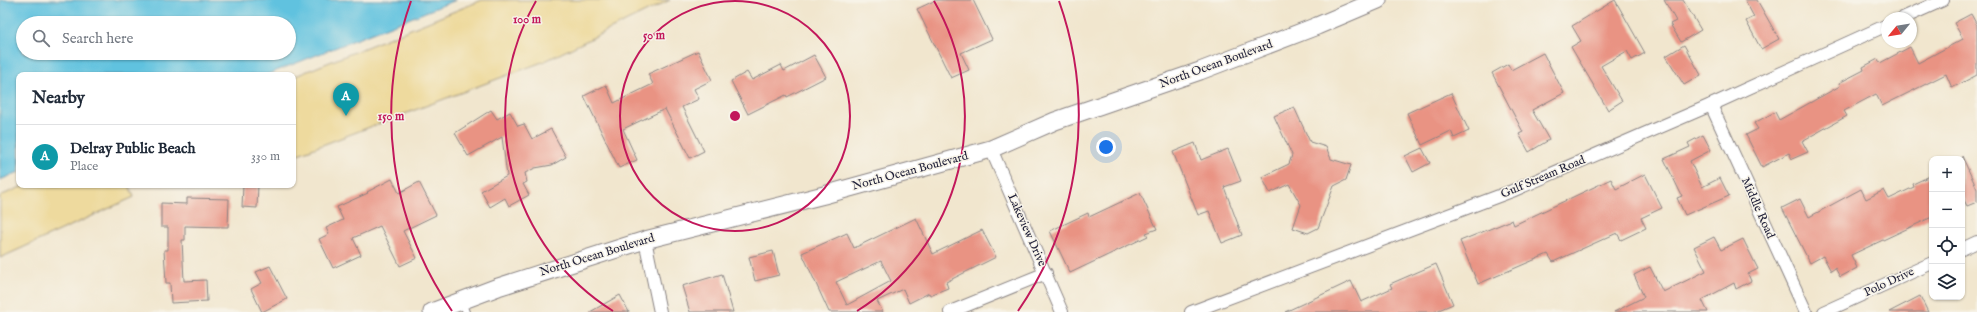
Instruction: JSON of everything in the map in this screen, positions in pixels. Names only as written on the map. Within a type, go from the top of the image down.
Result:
[{"type":"main road","name":"North Ocean Boulevard","points":[[432,312],[464,306],[498,287],[645,240],[824,195],[992,149],[1055,121],[1200,71],[1317,26],[1378,0]]},
{"type":"street","points":[[1916,12],[1943,0]]},
{"type":"street","name":"Gulf Stream Road","points":[[1191,312],[1512,191],[1711,105],[1881,28]]},
{"type":"street","name":"Middle Road","points":[[1711,105],[1806,312]]},
{"type":"street","name":"Lakeview Drive","points":[[992,149],[1062,312]]},
{"type":"street","points":[[645,240],[660,312]]},
{"type":"street","points":[[1965,248],[1977,242]]},
{"type":"street","name":"Polo Drive","points":[[1824,312],[1837,310],[1930,264]]},
{"type":"street","points":[[950,312],[1046,273]]},
{"type":"sand","points":[[482,0],[670,0],[545,61],[296,155],[296,76]]},
{"type":"sand","points":[[19,188],[130,188],[134,197],[0,258],[0,196]]},
{"type":"water","points":[[0,0],[456,0],[274,72],[16,72],[16,173],[0,180]]},
{"type":"building","points":[[936,0],[973,0],[992,39],[961,53],[969,70],[951,78],[917,9]]},
{"type":"building","points":[[1615,0],[1645,53],[1632,60],[1627,51],[1601,66],[1622,101],[1608,110],[1571,47],[1581,41],[1572,26]]},
{"type":"building","points":[[1664,0],[1683,0],[1701,30],[1681,42],[1670,24],[1676,21]]},
{"type":"building","points":[[1745,0],[1757,0],[1779,39],[1761,49],[1746,21],[1754,17]]},
{"type":"building","points":[[1971,14],[1977,25],[1977,75],[1952,88],[1946,74],[1882,106],[1876,94],[1844,111],[1847,116],[1802,141],[1808,152],[1792,159],[1789,153],[1762,167],[1746,135],[1758,129],[1754,123],[1775,112],[1779,120],[1840,86],[1839,83],[1864,70],[1863,67],[1878,59],[1880,63],[1910,48],[1918,63],[1963,39],[1954,23]]},
{"type":"building","points":[[1684,45],[1701,75],[1684,85],[1666,56]]},
{"type":"building","points":[[698,51],[712,80],[694,89],[699,99],[682,107],[704,151],[690,158],[665,109],[623,129],[637,160],[619,168],[584,96],[606,85],[614,103],[653,84],[648,74]]},
{"type":"building","points":[[1543,53],[1564,93],[1532,110],[1549,140],[1529,152],[1519,134],[1523,132],[1492,73],[1508,64],[1511,70]]},
{"type":"building","points":[[814,55],[826,77],[787,97],[786,95],[748,114],[731,81],[747,72],[752,80],[781,65],[784,71]]},
{"type":"building","points":[[1451,93],[1469,131],[1454,138],[1451,131],[1422,145],[1407,113]]},
{"type":"building","points":[[1294,107],[1310,142],[1326,147],[1331,159],[1351,165],[1346,180],[1334,186],[1318,228],[1308,233],[1293,228],[1301,205],[1289,184],[1270,193],[1262,177],[1289,164],[1292,155],[1274,116]]},
{"type":"building","points":[[491,110],[497,119],[510,112],[518,126],[524,124],[532,139],[551,129],[566,157],[552,165],[535,168],[525,173],[527,182],[523,184],[529,195],[509,206],[505,198],[490,207],[481,191],[507,176],[502,137],[468,156],[455,133]]},
{"type":"building","points":[[1703,135],[1711,150],[1690,161],[1702,187],[1720,178],[1729,196],[1685,215],[1677,198],[1682,196],[1664,159],[1690,147],[1688,143]]},
{"type":"building","points":[[1195,143],[1201,160],[1228,149],[1241,181],[1224,187],[1242,235],[1222,243],[1209,211],[1198,215],[1173,152]]},
{"type":"building","points":[[1422,148],[1430,163],[1413,172],[1405,156]]},
{"type":"building","points":[[1965,163],[1977,189],[1977,202],[1967,206],[1965,202]]},
{"type":"building","points":[[1645,174],[1662,208],[1641,218],[1646,228],[1621,240],[1617,233],[1553,262],[1548,254],[1478,284],[1460,241],[1512,220],[1514,225],[1611,179],[1616,189]]},
{"type":"building","points":[[1929,176],[1929,218],[1851,255],[1857,268],[1840,277],[1835,268],[1831,271],[1823,256],[1810,263],[1782,208],[1800,199],[1809,217],[1861,189],[1866,199],[1884,190],[1889,199],[1914,187],[1913,184]]},
{"type":"building","points":[[392,179],[399,193],[419,182],[436,215],[403,231],[417,258],[400,266],[380,226],[353,238],[361,255],[333,268],[319,239],[329,234],[326,228],[343,220],[337,207],[368,193],[367,192]]},
{"type":"building","points":[[243,188],[258,188],[257,208],[242,207]]},
{"type":"building","points":[[1140,193],[1157,229],[1146,233],[1148,236],[1070,273],[1050,231],[1088,213],[1089,217]]},
{"type":"building","points":[[187,198],[229,199],[228,227],[185,226],[185,240],[182,240],[184,281],[206,280],[207,301],[171,303],[170,283],[166,283],[164,250],[168,250],[168,227],[161,227],[161,203],[187,204]]},
{"type":"building","points":[[916,218],[933,254],[982,230],[996,257],[946,282],[948,288],[930,295],[929,293],[909,303],[903,289],[877,301],[883,312],[829,312],[802,253],[847,233],[854,248]],"holes":[[[881,261],[891,281],[847,305],[836,282]]]},
{"type":"building","points":[[1714,237],[1721,250],[1743,239],[1758,269],[1748,274],[1751,281],[1736,289],[1734,283],[1702,300],[1708,312],[1614,312],[1644,297],[1634,275],[1650,267],[1663,292],[1706,271],[1694,247]]},
{"type":"building","points":[[773,251],[779,275],[755,281],[749,257]]},
{"type":"building","points":[[1436,264],[1453,304],[1434,312],[1285,312],[1351,281],[1361,302],[1392,288],[1390,284]]},
{"type":"building","points":[[270,266],[287,299],[262,312],[251,289],[262,283],[256,272]]},
{"type":"building","points":[[722,274],[733,312],[690,312],[682,286]]},
{"type":"building","points":[[620,295],[629,312],[590,312]]},
{"type":"building","points":[[1920,296],[1928,312],[1889,312]]},
{"type":"place","name":"Delray Public Beach","points":[[346,116]]}]
